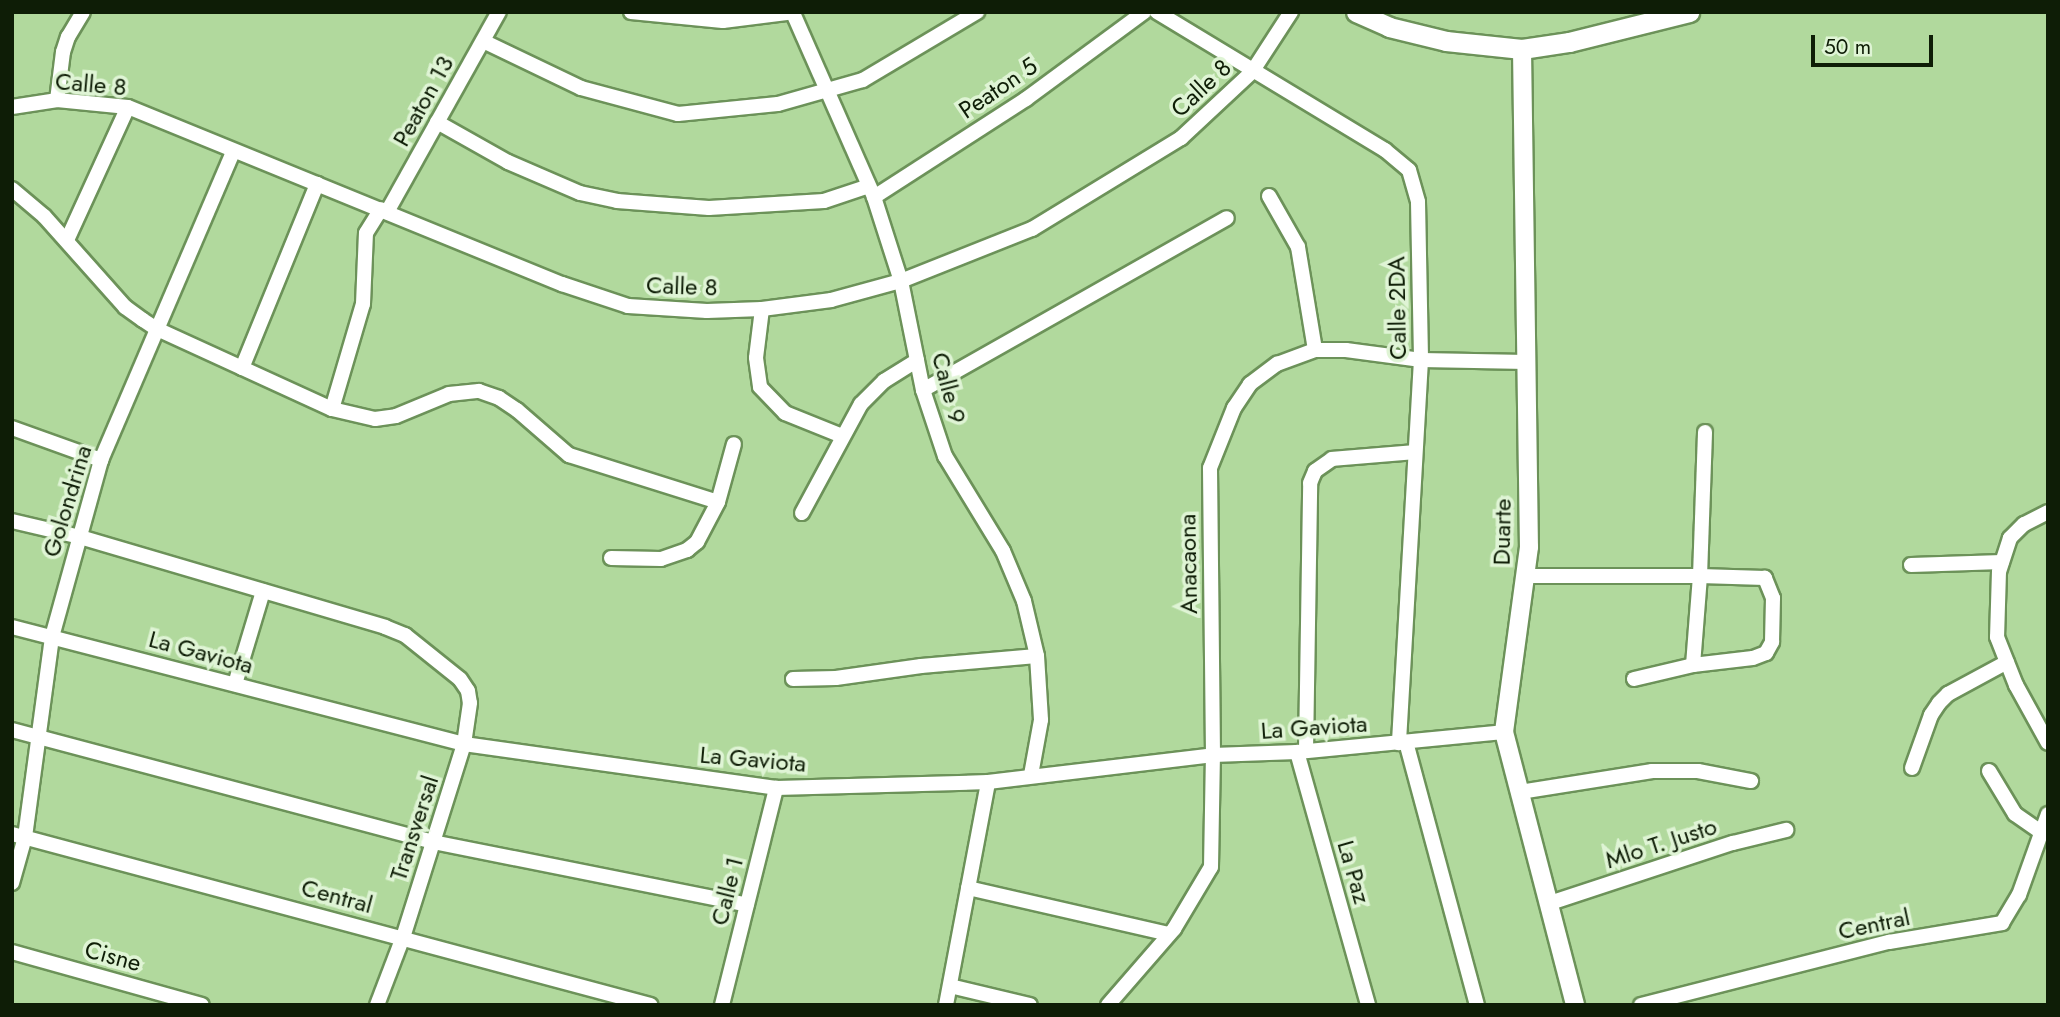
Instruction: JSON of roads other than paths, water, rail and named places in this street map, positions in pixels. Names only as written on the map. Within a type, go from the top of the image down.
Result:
[{"type":"main road","points":[[1356,12],[1389,27],[1446,41],[1522,49],[1595,37],[1689,12]]},
{"type":"street","points":[[57,100],[63,52],[68,37],[83,12]]},
{"type":"street","name":"Peaton 13","points":[[331,409],[363,304],[366,233],[384,210],[437,122],[499,12]]},
{"type":"street","points":[[631,12],[723,21],[793,12]]},
{"type":"street","name":"Calle 9","points":[[793,12],[872,191],[901,281],[923,390],[945,456],[1003,551],[1015,579],[1037,656],[1041,720],[1031,775]]},
{"type":"street","points":[[483,41],[582,88],[678,114],[778,104],[863,80],[977,12]]},
{"type":"street","name":"Peaton 5","points":[[437,122],[520,167],[580,193],[617,201],[722,207],[824,201],[872,191],[1026,99],[1144,12]]},
{"type":"street","name":"Calle 2DA","points":[[1157,12],[1252,72],[1385,150],[1409,170],[1418,202],[1421,360],[1403,743],[1477,1005]]},
{"type":"street","name":"Calle 8","points":[[12,107],[57,100],[128,107],[562,284],[628,306],[708,312],[762,309],[831,300],[901,281],[1032,229],[1181,138],[1252,72],[1292,12]]},
{"type":"street","name":"Duarte","points":[[1522,49],[1527,362],[1526,576],[1504,732],[1575,1005]]},
{"type":"street","points":[[66,240],[128,107]]},
{"type":"street","name":"Golondrina","points":[[12,883],[38,737],[52,637],[101,460],[233,152]]},
{"type":"street","points":[[242,368],[317,184]]},
{"type":"street","points":[[12,189],[66,240],[125,307],[157,329],[331,409],[375,419],[396,416],[449,394],[480,391],[499,398],[517,410],[569,455],[718,502]]},
{"type":"street","points":[[1269,196],[1298,247],[1315,350]]},
{"type":"street","points":[[923,390],[1227,218]]},
{"type":"street","points":[[762,309],[757,358],[760,387],[785,413],[842,436]]},
{"type":"street","name":"Anacaona","points":[[1108,1005],[1169,934],[1200,890],[1211,867],[1213,755],[1210,468],[1220,438],[1250,384],[1277,364],[1315,350],[1346,350],[1421,360],[1527,362]]},
{"type":"street","points":[[802,513],[842,436],[866,397],[917,360]]},
{"type":"street","points":[[12,428],[101,460]]},
{"type":"street","points":[[1693,664],[1700,576],[1705,432]]},
{"type":"street","points":[[611,558],[661,559],[687,550],[705,531],[718,502],[734,444]]},
{"type":"street","name":"La Paz","points":[[1368,1005],[1301,752],[1310,483],[1315,471],[1332,458],[1415,452]]},
{"type":"street","points":[[2048,512],[2016,529],[2002,562],[1997,637],[2048,743]]},
{"type":"street","points":[[12,521],[79,537],[263,591],[234,684]]},
{"type":"street","points":[[1911,565],[2002,562]]},
{"type":"street","points":[[1526,576],[1765,578],[1772,590],[1772,642],[1761,657],[1693,664],[1634,679]]},
{"type":"street","name":"Transversal","points":[[263,591],[385,627],[418,644],[453,673],[468,691],[470,703],[464,744],[403,937],[377,1005]]},
{"type":"street","name":"La Gaviota","points":[[12,626],[464,744],[776,788],[988,782],[1213,755],[1301,752],[1504,732]]},
{"type":"street","points":[[793,679],[835,678],[922,666],[1037,656]]},
{"type":"street","points":[[1912,768],[1938,703],[1948,694],[2007,662]]},
{"type":"street","points":[[12,730],[433,842],[747,905]]},
{"type":"street","points":[[1520,792],[1653,771],[1698,771],[1751,781]]},
{"type":"street","points":[[1989,771],[2015,814],[2041,832]]},
{"type":"street","points":[[946,1005],[988,782]]},
{"type":"street","name":"Calle 1","points":[[722,1005],[776,788]]},
{"type":"street","name":"Central","points":[[1641,1005],[1889,942],[2002,923],[2018,895],[2048,814]]},
{"type":"street","name":"Mlo T. Justo","points":[[1550,903],[1734,843],[1786,830]]},
{"type":"street","name":"Central","points":[[19,836],[650,1005]]},
{"type":"street","points":[[968,888],[1169,934]]},
{"type":"street","name":"Cisne","points":[[12,952],[202,1005]]},
{"type":"street","points":[[950,986],[1030,1005]]}]
